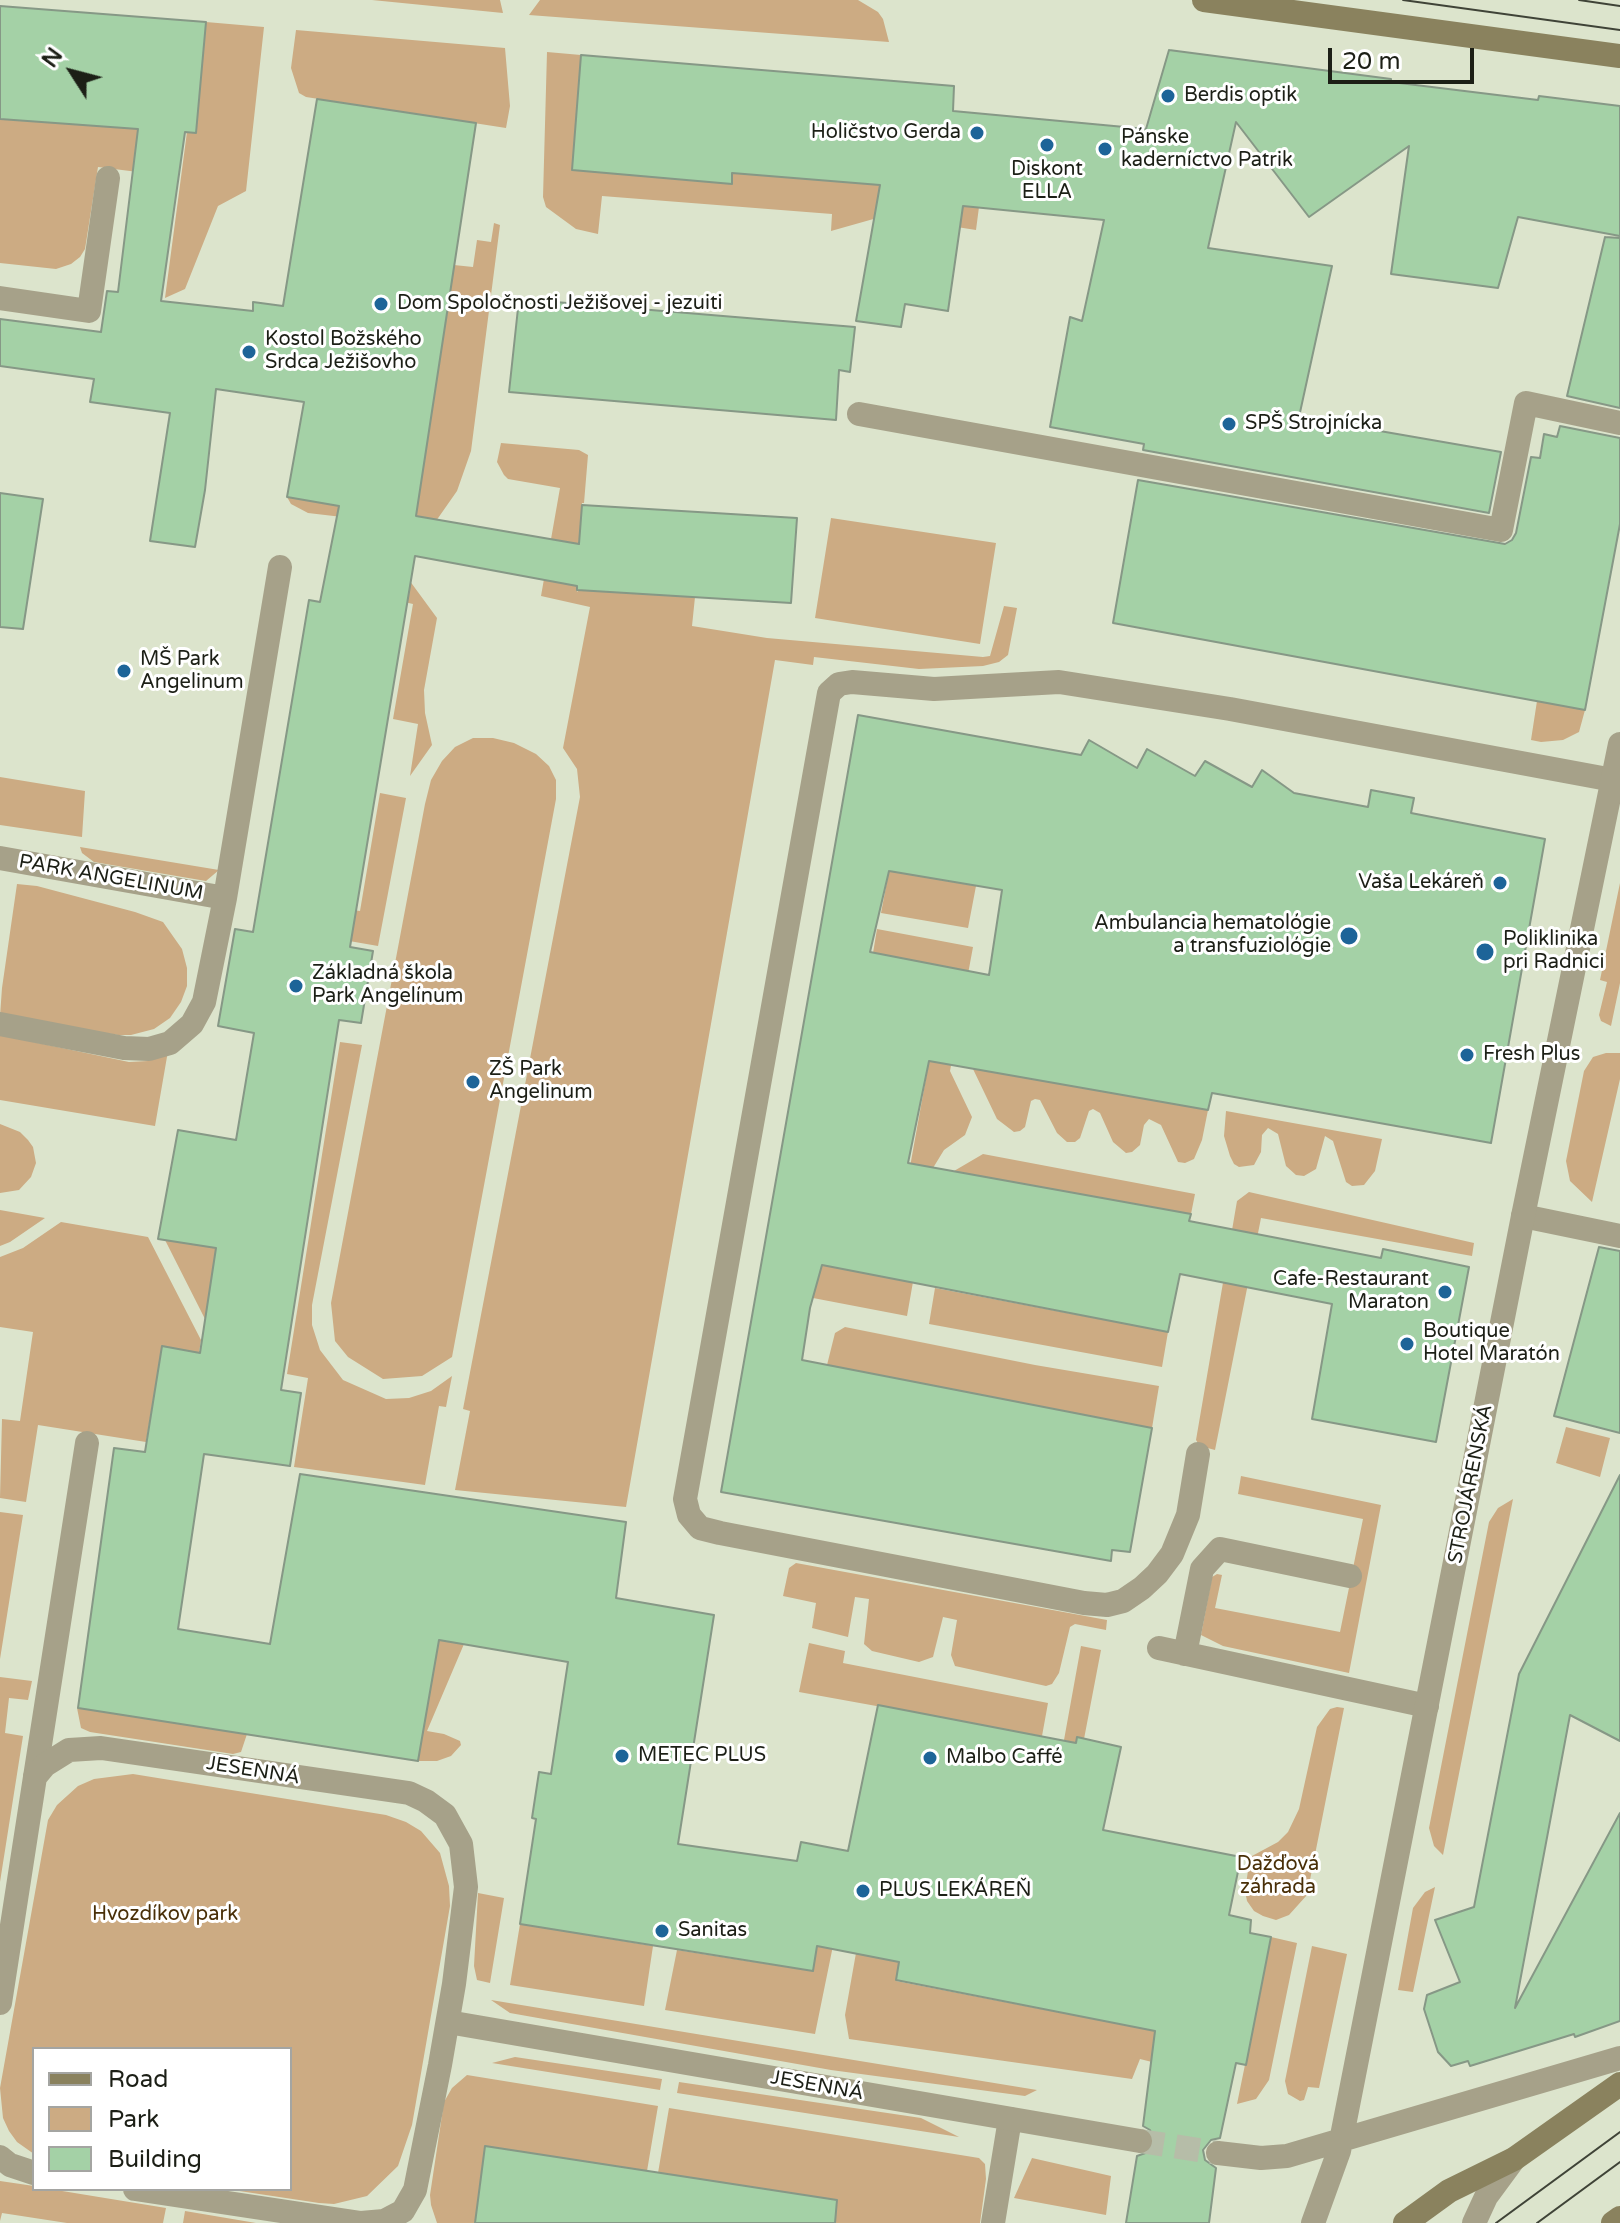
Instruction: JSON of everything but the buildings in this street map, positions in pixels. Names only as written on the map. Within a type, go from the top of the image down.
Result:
[{"type":"street","points":[[1204,0],[1620,56]]},
{"type":"street","points":[[0,298],[89,311],[108,178]]},
{"type":"street","points":[[859,414],[1501,530],[1526,403],[1620,423]]},
{"type":"street","points":[[225,898],[280,567]]},
{"type":"street","points":[[1198,1454],[1188,1515],[1172,1554],[1142,1588],[1123,1601],[1107,1605],[720,1533],[700,1528],[689,1515],[685,1499],[829,693],[839,684],[852,682],[934,689],[1059,682],[1230,709],[1613,780]]},
{"type":"street","name":"STROJÁRENSKÁ","points":[[1313,2223],[1341,2141],[1523,1216],[1620,744]]},
{"type":"street","name":"PARK ANGELINUM","points":[[0,858],[225,898],[204,1002],[192,1024],[170,1043],[149,1049],[124,1048],[0,1024]]},
{"type":"street","points":[[1523,1216],[1620,1236]]},
{"type":"street","points":[[0,2003],[3,1956],[35,1777],[87,1443]]},
{"type":"street","points":[[1185,1654],[1202,1569],[1220,1549],[1350,1576]]},
{"type":"street","points":[[1159,1648],[1427,1706]]},
{"type":"street","name":"JESENNÁ","points":[[35,1777],[58,1755],[90,1747],[409,1793],[445,1815],[455,1830],[465,1863],[466,1887],[448,2022],[415,2190],[403,2211],[384,2222],[345,2221],[148,2191]]},
{"type":"street","name":"JESENNÁ","points":[[448,2022],[1140,2141]]},
{"type":"street","points":[[1218,2153],[1261,2158],[1287,2156],[1620,2058]]},
{"type":"street","points":[[1405,2223],[1449,2191],[1514,2159],[1620,2084]]},
{"type":"street","points":[[993,2223],[1010,2119]]},
{"type":"street","points":[[0,2157],[10,2165],[32,2172]]},
{"type":"street","points":[[1474,2223],[1486,2197],[1514,2159]]},
{"type":"street","points":[[1613,2223],[1620,2218]]},
{"type":"green space","points":[[372,0],[500,0],[503,13]]},
{"type":"green space","points":[[540,0],[858,0],[878,12],[889,42],[529,15]]},
{"type":"green space","points":[[206,22],[264,27],[246,191],[218,206],[185,289],[165,298],[187,132],[196,132]]},
{"type":"green space","points":[[296,30],[505,48],[510,106],[506,128],[306,97],[299,93],[291,68]]},
{"type":"green space","points":[[547,52],[581,55],[572,170],[732,183],[732,173],[947,190],[979,207],[976,230],[899,218],[877,218],[831,231],[832,214],[602,196],[598,234],[576,229],[546,207],[543,197]]},
{"type":"green space","points":[[0,119],[185,132],[178,177],[98,167],[85,249],[80,257],[56,269],[0,263]]},
{"type":"green space","points":[[494,223],[500,225],[471,451],[457,491],[436,521],[428,527],[308,513],[291,504],[287,497],[412,517],[454,265],[473,267],[477,240],[491,242]]},
{"type":"green space","points":[[501,443],[579,450],[588,455],[577,592],[695,597],[692,626],[767,638],[983,657],[990,656],[1004,606],[1017,608],[1008,655],[999,662],[983,666],[919,669],[814,657],[813,665],[775,660],[626,1507],[455,1490],[470,1411],[463,1409],[580,797],[577,769],[563,748],[590,607],[541,596],[560,488],[508,479],[497,462]]},
{"type":"green space","points":[[831,518],[996,543],[980,644],[815,618]]},
{"type":"green space","points":[[404,573],[437,618],[424,690],[432,745],[410,776],[418,724],[393,719],[413,604],[400,601]]},
{"type":"green space","points":[[1537,701],[1585,710],[1579,732],[1563,740],[1531,740]]},
{"type":"green space","points":[[473,738],[493,738],[514,743],[536,754],[549,766],[556,780],[556,799],[452,1357],[422,1376],[383,1379],[348,1357],[335,1341],[331,1303],[431,780],[455,747]]},
{"type":"green space","points":[[0,777],[85,791],[82,837],[0,825]]},
{"type":"green space","points":[[380,793],[406,798],[378,946],[332,938],[337,908],[360,911]]},
{"type":"green space","points":[[80,847],[219,870],[206,881],[94,862],[82,853]]},
{"type":"green space","points":[[889,871],[976,886],[968,928],[881,913]]},
{"type":"green space","points":[[1620,883],[1620,983],[1611,1026],[1601,1021],[1599,1015],[1607,982],[1600,980]]},
{"type":"green space","points":[[17,884],[37,886],[163,922],[182,949],[187,968],[187,986],[170,1018],[154,1029],[118,1035],[0,1016]]},
{"type":"green space","points":[[877,929],[973,947],[950,1071],[972,1117],[965,1135],[944,1150],[933,1168],[907,1316],[813,1298],[818,1264],[897,1239],[946,967],[873,953]]},
{"type":"green space","points":[[0,1035],[129,1062],[148,1061],[168,1051],[155,1126],[0,1100]]},
{"type":"green space","points":[[340,1042],[362,1045],[312,1305],[312,1325],[320,1350],[343,1380],[386,1399],[409,1398],[431,1391],[452,1376],[446,1407],[439,1406],[425,1485],[294,1467],[308,1378],[287,1374]]},
{"type":"green space","points":[[1620,1053],[1620,1079],[1592,1202],[1570,1181],[1566,1161],[1584,1071],[1593,1057]]},
{"type":"green space","points":[[973,1069],[1208,1110],[1202,1140],[1194,1159],[1178,1162],[1161,1125],[1149,1119],[1144,1125],[1140,1145],[1126,1153],[1113,1142],[1100,1113],[1093,1109],[1089,1111],[1080,1138],[1067,1142],[1057,1133],[1040,1100],[1035,1099],[1031,1101],[1025,1127],[1014,1132],[997,1119]]},
{"type":"green space","points":[[1226,1111],[1382,1139],[1375,1171],[1364,1185],[1352,1186],[1346,1182],[1333,1141],[1325,1136],[1316,1169],[1304,1176],[1296,1175],[1286,1166],[1278,1134],[1268,1128],[1262,1135],[1261,1152],[1254,1165],[1239,1167],[1230,1156],[1224,1136]]},
{"type":"green space","points":[[0,1124],[20,1132],[28,1140],[33,1147],[36,1163],[31,1177],[19,1190],[0,1193]]},
{"type":"green space","points":[[983,1154],[1195,1194],[1191,1214],[954,1171]]},
{"type":"green space","points":[[1249,1192],[1474,1243],[1472,1256],[1261,1218],[1215,1450],[1200,1446],[1196,1440],[1237,1201]]},
{"type":"green space","points":[[0,1210],[45,1218],[0,1246]]},
{"type":"green space","points":[[61,1222],[148,1237],[201,1340],[199,1353],[162,1346],[146,1442],[38,1425],[26,1502],[0,1498],[2,1419],[20,1421],[33,1332],[0,1327],[0,1257],[23,1248]]},
{"type":"green space","points":[[165,1240],[216,1248],[205,1319]]},
{"type":"green space","points":[[935,1288],[1168,1332],[1162,1367],[929,1324]]},
{"type":"green space","points":[[845,1327],[1159,1386],[1152,1428],[827,1365],[835,1333]]},
{"type":"green space","points":[[1566,1427],[1610,1438],[1600,1477],[1556,1463]]},
{"type":"green space","points":[[1241,1476],[1381,1505],[1349,1673],[1223,1646],[1201,1635],[1212,1577],[1217,1574],[1222,1575],[1215,1608],[1340,1632],[1363,1519],[1238,1494]]},
{"type":"green space","points":[[1513,1499],[1443,1855],[1434,1846],[1429,1828],[1489,1522],[1498,1508]]},
{"type":"green space","points":[[0,1512],[23,1515],[0,1659]]},
{"type":"green space","points":[[796,1563],[1107,1620],[1106,1630],[1075,1624],[1070,1627],[1059,1673],[1052,1684],[1046,1686],[955,1666],[951,1655],[957,1620],[943,1617],[933,1657],[919,1662],[872,1651],[864,1644],[869,1599],[855,1597],[848,1637],[812,1628],[816,1603],[783,1596],[789,1568]]},
{"type":"green space","points":[[417,1637],[464,1644],[427,1731],[444,1734],[460,1741],[461,1745],[451,1756],[437,1761],[418,1761],[434,1670],[413,1667]]},
{"type":"green space","points":[[809,1643],[845,1651],[843,1663],[1048,1703],[1042,1736],[799,1692]]},
{"type":"green space","points":[[1081,1646],[1101,1650],[1084,1739],[1077,1737],[1076,1743],[1064,1740]]},
{"type":"green space","points":[[0,1677],[32,1681],[28,1700],[9,1698],[5,1733],[23,1736],[0,1882]]},
{"type":"green space","points":[[77,1708],[247,1734],[241,1752],[233,1754],[90,1732],[81,1728]]},
{"type":"green space","name":"Dažďová záhrada","points":[[1344,1708],[1307,1895],[1289,1915],[1276,1920],[1263,1916],[1254,1911],[1247,1901],[1245,1891],[1249,1864],[1252,1856],[1278,1842],[1288,1832],[1299,1809],[1317,1727],[1330,1709]]},
{"type":"green space","name":"Hvozdíkov park","points":[[133,1774],[386,1815],[421,1831],[440,1853],[449,1886],[450,1906],[412,2125],[398,2166],[367,2196],[334,2204],[239,2191],[292,2191],[292,2047],[32,2047],[32,2153],[17,2142],[9,2131],[3,2118],[0,2088],[48,1820],[57,1805],[78,1786],[94,1779]]},
{"type":"green space","points":[[1435,1887],[1413,1992],[1398,1990],[1413,1908],[1425,1892]]},
{"type":"green space","points":[[478,1893],[504,1898],[490,1983],[477,1980],[474,1966]]},
{"type":"green space","points":[[520,1924],[653,1946],[644,2006],[510,1985]]},
{"type":"green space","points":[[820,1927],[836,1931],[815,2034],[665,2010],[677,1950],[812,1971]]},
{"type":"green space","points":[[1271,1937],[1297,1943],[1269,2080],[1256,2099],[1237,2104]]},
{"type":"green space","points":[[1312,1946],[1347,1954],[1319,2088],[1308,2087],[1304,2100],[1300,2101],[1288,2094],[1285,2081]]},
{"type":"green space","points":[[856,1953],[899,1962],[896,1981],[1119,2024],[1160,2000],[1155,2031],[1180,2037],[1152,2062],[1140,2059],[1132,2079],[849,2039],[845,2015]]},
{"type":"green space","points":[[491,2000],[1037,2090],[1025,2096],[831,2070],[510,2013]]},
{"type":"green space","points":[[515,2057],[662,2079],[660,2090],[492,2063]]},
{"type":"green space","points":[[467,2075],[658,2106],[647,2171],[486,2146],[475,2223],[437,2223],[430,2195],[444,2102],[452,2088]]},
{"type":"green space","points":[[679,2082],[921,2118],[959,2137],[677,2093]]},
{"type":"green space","points":[[669,2108],[979,2158],[985,2164],[986,2179],[980,2223],[822,2223],[658,2173]]},
{"type":"green space","points":[[1032,2158],[1111,2176],[1106,2215],[1014,2198]]},
{"type":"green space","points":[[0,2181],[32,2186],[32,2191],[62,2191],[166,2208],[163,2223],[67,2223],[2,2213],[0,2221]]},
{"type":"green space","points":[[185,2211],[256,2223],[183,2223]]},
{"type":"tunnel","points":[[1140,2141],[1218,2153]]},
{"type":"tram line","points":[[1403,0],[1620,30]]},
{"type":"tram line","points":[[1579,0],[1620,6]]},
{"type":"tram line","points":[[1496,2223],[1620,2132]]},
{"type":"tram line","points":[[1537,2223],[1620,2162]]},
{"type":"place","name":"Berdis optik","points":[[1168,96]]},
{"type":"place","name":"Holičstvo Gerda","points":[[977,133]]},
{"type":"place","name":"Diskont ELLA","points":[[1047,145]]},
{"type":"place","name":"Pánske kaderníctvo Patrik","points":[[1105,149]]},
{"type":"place","name":"Dom Spoločnosti Ježišovej - jezuiti","points":[[381,304]]},
{"type":"place","name":"Kostol Božského Srdca Ježišovho","points":[[249,352]]},
{"type":"place","name":"SPŠ Strojnícka","points":[[1229,424]]},
{"type":"place","name":"MŠ Park Angelinum","points":[[124,671]]},
{"type":"place","name":"Vaša Lekáreň","points":[[1500,883]]},
{"type":"place","name":"Ambulancia hematológie a transfuziológie","points":[[1349,936]]},
{"type":"place","name":"Poliklinika pri Radnici","points":[[1485,952]]},
{"type":"place","name":"Základná škola Park Angelínum","points":[[296,986]]},
{"type":"place","name":"Fresh Plus","points":[[1467,1055]]},
{"type":"place","name":"ZŠ Park Angelinum","points":[[473,1082]]},
{"type":"place","name":"Cafe-Restaurant Maraton","points":[[1445,1292]]},
{"type":"place","name":"Boutique Hotel Maratón","points":[[1407,1344]]},
{"type":"place","name":"METEC PLUS","points":[[622,1756]]},
{"type":"place","name":"Malbo Caffé","points":[[930,1758]]},
{"type":"place","name":"PLUS LEKÁREŇ","points":[[863,1891]]},
{"type":"place","name":"Sanitas","points":[[662,1931]]}]
